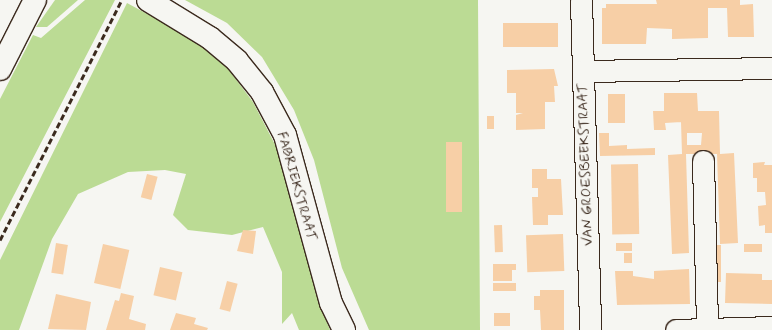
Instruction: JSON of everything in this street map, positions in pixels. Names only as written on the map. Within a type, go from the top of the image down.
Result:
[{"type":"main road","points":[[0,69],[35,0]]},
{"type":"main road","name":"FABRIEKSTRAAT","points":[[148,0],[210,38],[236,61],[262,92],[285,135],[331,303],[344,330]]},
{"type":"street","name":"VAN GROESBEEKSTRAAT","points":[[581,0],[590,330]]},
{"type":"street","points":[[583,71],[772,68]]},
{"type":"street","points":[[703,161],[707,329]]},
{"type":"street","points":[[676,330],[772,327]]},
{"type":"green space","points":[[55,0],[78,0],[47,27],[36,27]]},
{"type":"green space","points":[[85,0],[115,0],[0,222],[0,99],[33,35],[41,38]]},
{"type":"green space","points":[[185,0],[478,0],[480,330],[369,330],[342,268],[314,160],[294,110],[262,57],[227,23]]},
{"type":"green space","points":[[127,3],[199,42],[229,70],[253,102],[282,158],[316,294],[330,330],[299,330],[292,313],[282,324],[282,272],[263,227],[232,235],[188,230],[173,215],[186,174],[165,170],[128,172],[78,194],[52,239],[19,330],[0,330],[0,260]]},
{"type":"building","points":[[656,0],[740,0],[740,5],[753,4],[754,37],[728,37],[727,8],[708,8],[708,38],[672,39],[672,29],[647,28],[646,44],[602,44],[602,8],[606,8],[606,4],[657,4]]},
{"type":"building","points":[[503,23],[558,23],[558,47],[503,47]]},
{"type":"building","points":[[554,69],[558,86],[554,86],[555,102],[545,102],[545,129],[516,130],[516,115],[523,113],[516,113],[516,93],[507,93],[507,70]]},
{"type":"building","points":[[664,93],[697,93],[698,111],[719,111],[720,154],[734,153],[738,243],[720,244],[717,154],[686,154],[689,253],[672,254],[668,155],[682,154],[681,122],[665,123],[666,130],[654,130],[653,111],[664,111]],"holes":[[[687,133],[702,133],[701,145],[687,145]]]},
{"type":"building","points":[[608,94],[625,94],[625,123],[608,123]]},
{"type":"building","points":[[487,116],[494,116],[494,129],[487,129]]},
{"type":"building","points":[[599,133],[609,133],[609,146],[627,145],[627,149],[655,148],[655,155],[600,156]]},
{"type":"building","points":[[446,142],[462,142],[462,212],[446,212]]},
{"type":"building","points":[[765,162],[764,165],[772,165],[772,233],[765,233],[765,225],[759,226],[758,206],[766,205],[765,192],[757,192],[757,178],[753,178],[753,163]]},
{"type":"building","points":[[611,164],[638,164],[639,234],[612,234]]},
{"type":"building","points":[[532,169],[547,169],[547,179],[561,179],[563,215],[548,215],[548,225],[533,225],[532,197],[538,197],[538,188],[532,188]]},
{"type":"building","points":[[147,174],[158,177],[151,200],[141,197]]},
{"type":"building","points":[[494,225],[502,225],[503,252],[495,252]]},
{"type":"building","points":[[243,230],[256,231],[253,254],[237,251]]},
{"type":"building","points":[[563,234],[564,271],[527,272],[526,235]]},
{"type":"building","points":[[56,243],[68,245],[63,275],[51,273]]},
{"type":"building","points":[[616,243],[632,243],[632,251],[616,251]]},
{"type":"building","points":[[103,244],[129,250],[120,289],[94,283]]},
{"type":"building","points":[[744,244],[762,244],[762,252],[744,252]]},
{"type":"building","points":[[713,245],[721,245],[721,282],[713,282]]},
{"type":"building","points":[[624,253],[632,253],[632,263],[624,263]]},
{"type":"building","points":[[493,264],[516,264],[516,270],[512,270],[512,281],[493,281]]},
{"type":"building","points":[[160,267],[182,272],[176,300],[153,295]]},
{"type":"building","points":[[689,269],[690,304],[617,305],[615,271],[633,271],[633,276],[654,279],[654,271]]},
{"type":"building","points":[[726,273],[762,274],[762,280],[772,280],[772,304],[725,303]]},
{"type":"building","points":[[227,281],[238,284],[230,312],[219,309]]},
{"type":"building","points":[[493,283],[516,283],[516,291],[493,291]]},
{"type":"building","points":[[540,290],[564,290],[564,330],[541,330],[540,310],[534,310],[534,296],[540,296]]},
{"type":"building","points":[[121,293],[134,296],[129,319],[146,324],[145,330],[106,330],[115,300],[119,301]]},
{"type":"building","points":[[56,294],[91,302],[86,330],[48,329]]},
{"type":"building","points":[[176,313],[196,318],[194,324],[208,328],[207,330],[170,330]]},
{"type":"building","points":[[494,313],[510,313],[510,326],[494,326]]},
{"type":"railway","points":[[0,240],[122,0]]}]
